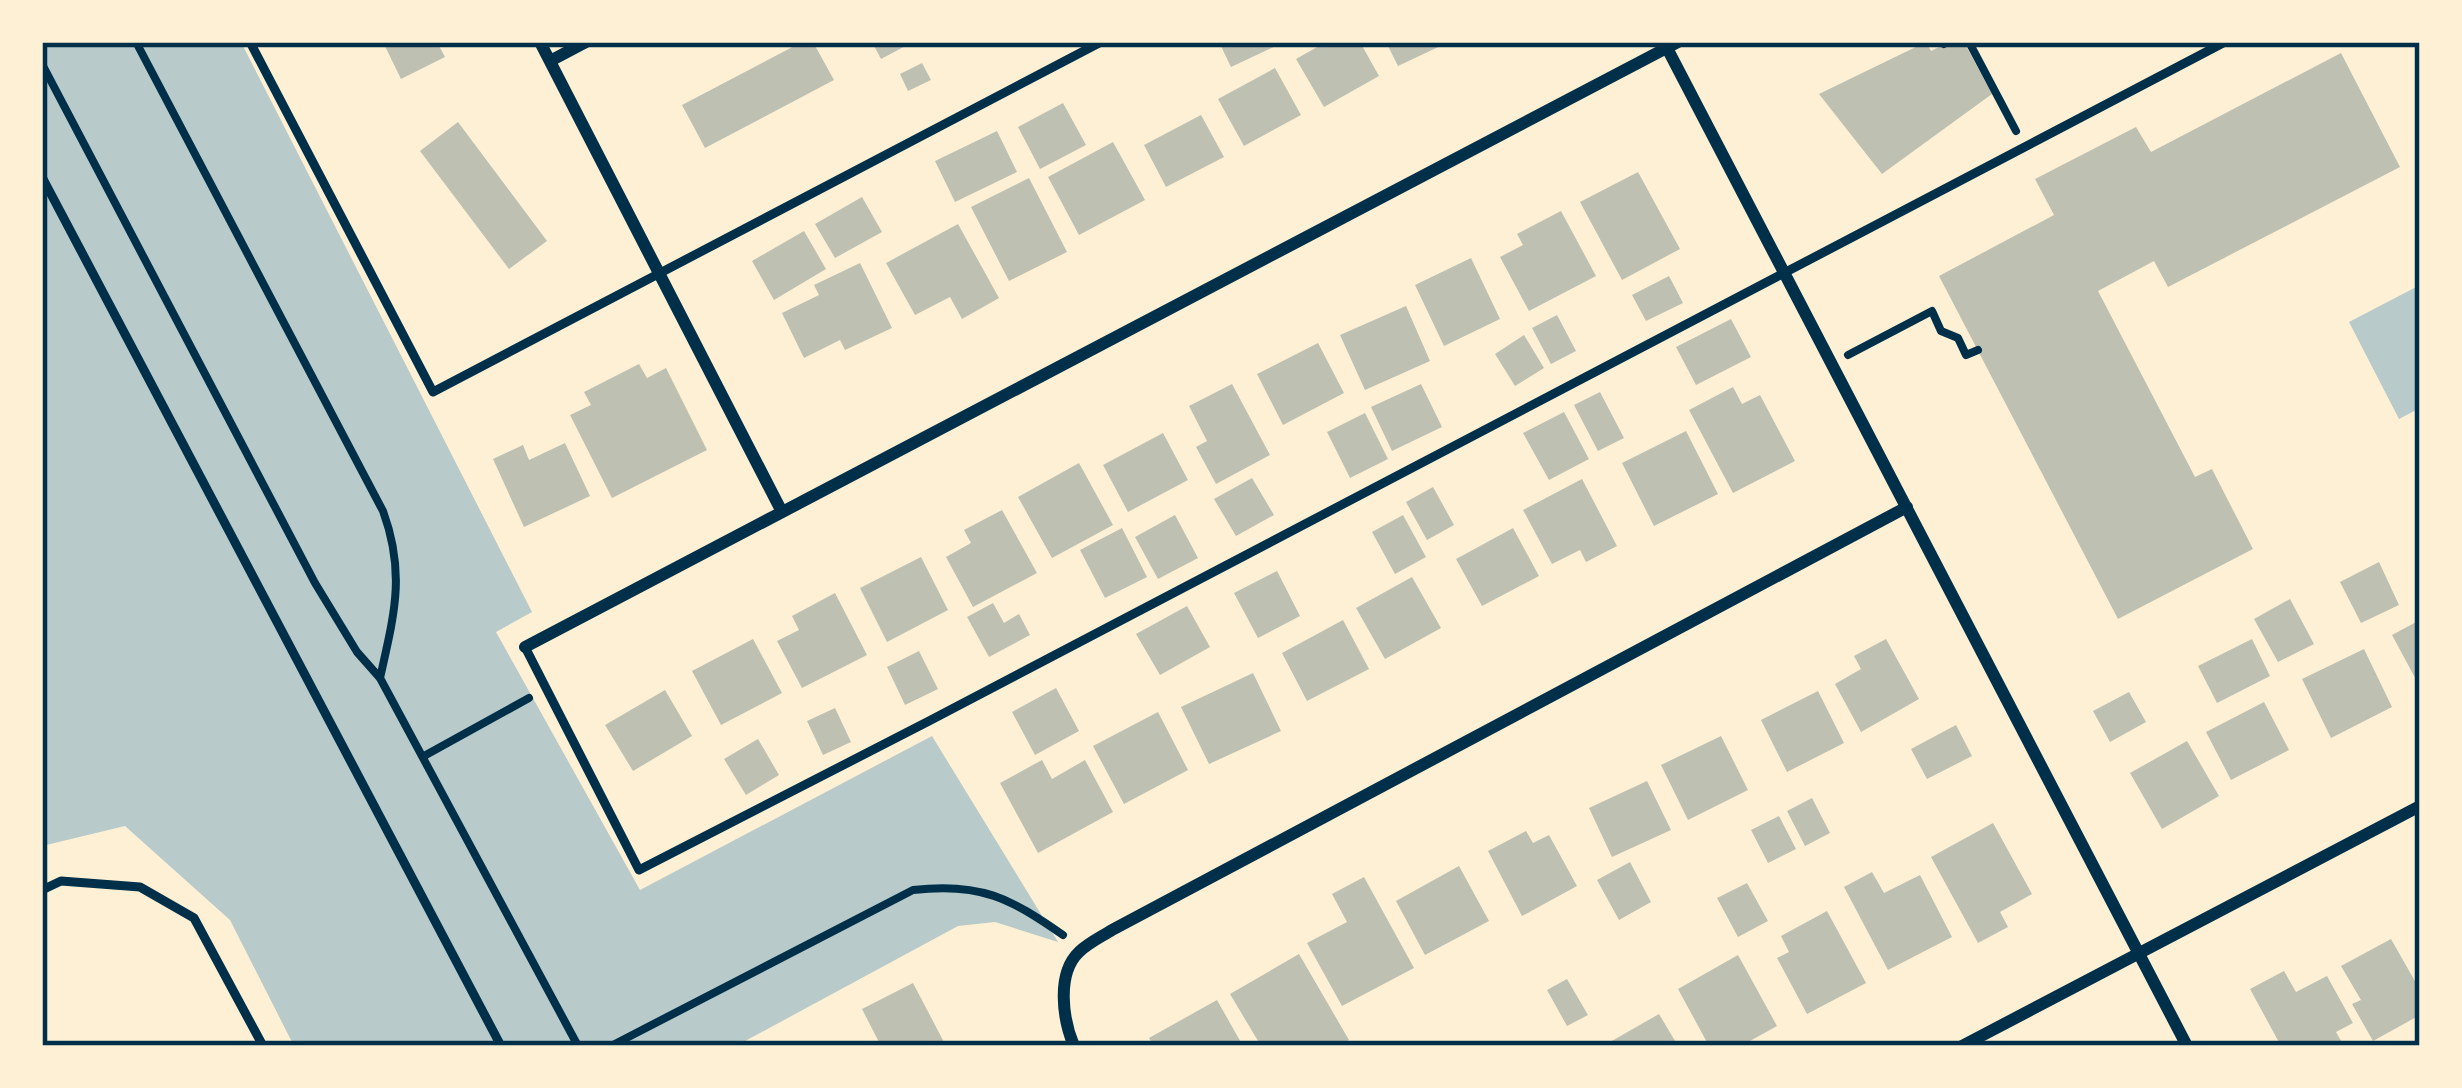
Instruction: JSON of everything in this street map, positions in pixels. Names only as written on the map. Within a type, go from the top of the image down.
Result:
[{"type":"street","points":[[540,42],[782,512]]},
{"type":"street","points":[[550,61],[586,42]]},
{"type":"street","points":[[525,647],[1672,45],[1783,273],[2187,1046]]},
{"type":"street","points":[[1074,1046],[1064,998],[1071,961],[1081,950],[1906,507]]},
{"type":"street","points":[[1962,1046],[2420,806]]},
{"type":"lane","points":[[250,42],[433,392],[1101,42]]},
{"type":"lane","points":[[525,647],[639,870],[2225,42]]},
{"type":"lane","points":[[42,177],[501,1046]]},
{"type":"lane","points":[[42,890],[61,881],[140,886],[194,918],[263,1046]]},
{"type":"path","points":[[136,42],[394,542],[397,593],[380,678]]},
{"type":"path","points":[[1970,42],[2024,147]]},
{"type":"path","points":[[42,64],[315,583],[357,652],[380,678],[578,1046]]},
{"type":"path","points":[[1831,364],[1932,311],[1941,331],[1958,338],[1966,355],[1978,350]]},
{"type":"path","points":[[424,756],[546,688]]},
{"type":"path","points":[[611,1046],[914,890],[957,886],[984,891],[1029,912],[1081,950]]},
{"type":"shaded area","points":[[42,42],[241,42],[532,612],[496,632],[640,890],[932,736],[1058,942],[995,922],[958,926],[736,1046],[294,1046],[230,920],[125,826],[42,846]]},
{"type":"shaded area","points":[[2420,285],[2420,408],[2399,419],[2349,322]]},
{"type":"building","points":[[383,42],[437,42],[445,57],[401,79]]},
{"type":"building","points":[[802,42],[813,42],[834,80],[705,148],[682,105]]},
{"type":"building","points":[[872,42],[913,42],[881,59]]},
{"type":"building","points":[[1219,42],[1274,42],[1276,46],[1231,67]]},
{"type":"building","points":[[1326,42],[1360,42],[1379,76],[1324,107],[1296,59]]},
{"type":"building","points":[[1386,42],[1449,42],[1398,66]]},
{"type":"building","points":[[1926,42],[1931,51],[1949,42],[1964,42],[1992,94],[1882,174],[1819,94]]},
{"type":"building","points":[[2341,53],[2400,167],[2168,287],[2154,261],[2098,291],[2195,477],[2212,469],[2253,549],[2118,619],[1939,276],[2054,215],[2035,179],[2136,127],[2151,152]]},
{"type":"building","points":[[922,63],[931,80],[908,91],[900,74]]},
{"type":"building","points":[[1275,68],[1301,115],[1244,146],[1218,99]]},
{"type":"building","points":[[1063,103],[1086,145],[1040,169],[1018,127]]},
{"type":"building","points":[[1201,115],[1224,157],[1166,187],[1144,145]]},
{"type":"building","points":[[458,122],[547,241],[509,269],[420,151]]},
{"type":"building","points":[[997,131],[1017,172],[955,202],[935,161]]},
{"type":"building","points":[[1113,142],[1145,200],[1079,235],[1048,177]]},
{"type":"building","points":[[1638,172],[1680,249],[1622,280],[1580,202]]},
{"type":"building","points":[[1029,178],[1067,252],[1009,281],[971,207]]},
{"type":"building","points":[[862,197],[882,232],[835,258],[815,224]]},
{"type":"building","points":[[1561,211],[1596,276],[1529,311],[1500,257],[1523,245],[1517,234]]},
{"type":"building","points":[[958,224],[999,298],[962,319],[950,297],[915,315],[886,263]]},
{"type":"building","points":[[804,231],[826,269],[774,300],[752,261]]},
{"type":"building","points":[[1471,258],[1500,319],[1444,346],[1415,285]]},
{"type":"building","points":[[860,263],[892,328],[845,350],[840,340],[804,358],[782,313],[819,295],[814,285]]},
{"type":"building","points":[[1669,276],[1683,303],[1646,321],[1632,295]]},
{"type":"building","points":[[1406,306],[1430,361],[1365,390],[1340,335]]},
{"type":"building","points":[[1557,315],[1576,351],[1551,364],[1532,328]]},
{"type":"building","points":[[1731,319],[1751,357],[1696,385],[1676,347]]},
{"type":"building","points":[[1524,335],[1544,368],[1515,386],[1495,354]]},
{"type":"building","points":[[1318,343],[1344,393],[1283,425],[1257,374]]},
{"type":"building","points":[[639,364],[647,378],[666,368],[707,450],[612,498],[570,415],[591,405],[584,392]]},
{"type":"building","points":[[1232,384],[1270,455],[1216,484],[1196,447],[1207,441],[1189,406]]},
{"type":"building","points":[[1421,384],[1442,427],[1392,451],[1371,407]]},
{"type":"building","points":[[1733,387],[1742,404],[1760,395],[1795,461],[1733,493],[1689,410]]},
{"type":"building","points":[[1600,392],[1624,438],[1598,451],[1574,405]]},
{"type":"building","points":[[1564,412],[1589,459],[1549,480],[1523,433]]},
{"type":"building","points":[[1365,413],[1388,459],[1350,478],[1327,432]]},
{"type":"building","points":[[1686,431],[1718,494],[1654,526],[1622,463]]},
{"type":"building","points":[[1163,433],[1188,480],[1128,512],[1103,465]]},
{"type":"building","points":[[565,443],[590,496],[524,527],[493,459],[523,445],[529,460]]},
{"type":"building","points":[[1079,463],[1113,525],[1052,558],[1018,497]]},
{"type":"building","points":[[1252,478],[1274,515],[1236,536],[1214,499]]},
{"type":"building","points":[[1582,479],[1617,546],[1586,562],[1580,550],[1552,564],[1523,510]]},
{"type":"building","points":[[1433,487],[1454,525],[1427,540],[1406,502]]},
{"type":"building","points":[[1002,510],[1037,573],[973,607],[946,557],[971,543],[964,530]]},
{"type":"building","points":[[1175,515],[1198,558],[1158,579],[1135,537]]},
{"type":"building","points":[[1403,515],[1426,557],[1395,574],[1372,532]]},
{"type":"building","points":[[1122,528],[1147,577],[1105,598],[1080,550]]},
{"type":"building","points":[[1513,528],[1539,576],[1482,606],[1456,559]]},
{"type":"building","points":[[921,557],[948,610],[887,642],[860,588]]},
{"type":"building","points":[[2379,562],[2399,605],[2361,623],[2340,582]]},
{"type":"building","points":[[1277,571],[1300,616],[1258,638],[1234,593]]},
{"type":"building","points":[[1412,577],[1441,628],[1385,659],[1356,608]]},
{"type":"building","points":[[835,593],[867,655],[802,688],[777,641],[799,630],[792,616]]},
{"type":"building","points":[[2290,599],[2314,644],[2278,662],[2254,619]]},
{"type":"building","points":[[993,603],[1004,623],[1019,614],[1030,635],[989,657],[967,617]]},
{"type":"building","points":[[1187,606],[1210,647],[1160,675],[1136,634]]},
{"type":"building","points":[[1343,620],[1369,669],[1307,701],[1282,653]]},
{"type":"building","points":[[2420,620],[2420,687],[2392,635]]},
{"type":"building","points":[[753,639],[782,693],[721,725],[692,671]]},
{"type":"building","points":[[1886,639],[1919,699],[1861,732],[1835,684],[1861,669],[1854,656]]},
{"type":"building","points":[[2252,639],[2270,676],[2217,703],[2198,666]]},
{"type":"building","points":[[2364,649],[2392,707],[2331,738],[2302,679]]},
{"type":"building","points":[[919,651],[938,689],[905,705],[887,667]]},
{"type":"building","points":[[1253,673],[1281,731],[1209,764],[1181,707]]},
{"type":"building","points":[[1056,688],[1079,731],[1035,755],[1012,712]]},
{"type":"building","points":[[665,690],[692,736],[633,771],[605,725]]},
{"type":"building","points":[[1818,691],[1844,743],[1787,772],[1761,720]]},
{"type":"building","points":[[2129,692],[2146,722],[2110,742],[2093,711]]},
{"type":"building","points":[[2264,702],[2289,750],[2231,780],[2206,732]]},
{"type":"building","points":[[835,708],[851,742],[823,755],[807,721]]},
{"type":"building","points":[[1158,712],[1188,770],[1124,804],[1093,746]]},
{"type":"building","points":[[1956,725],[1972,756],[1927,779],[1911,749]]},
{"type":"building","points":[[1721,736],[1748,790],[1688,820],[1661,765]]},
{"type":"building","points":[[758,739],[779,775],[746,795],[724,759]]},
{"type":"building","points":[[2187,741],[2219,796],[2162,829],[2130,773]]},
{"type":"building","points":[[1042,760],[1052,779],[1085,760],[1113,812],[1038,853],[1000,783]]},
{"type":"building","points":[[1647,781],[1671,830],[1612,857],[1589,808]]},
{"type":"building","points":[[1812,798],[1830,833],[1805,846],[1787,811]]},
{"type":"building","points":[[1779,816],[1796,849],[1768,863],[1751,830]]},
{"type":"building","points":[[1993,823],[2032,894],[2000,912],[2008,927],[1978,943],[1931,857]]},
{"type":"building","points":[[1526,831],[1533,843],[1549,835],[1577,886],[1522,916],[1488,851]]},
{"type":"building","points":[[1630,862],[1651,902],[1619,920],[1597,880]]},
{"type":"building","points":[[1459,866],[1489,921],[1425,955],[1396,901]]},
{"type":"building","points":[[1872,872],[1884,893],[1920,875],[1952,937],[1888,970],[1844,887]]},
{"type":"building","points":[[1364,877],[1414,968],[1342,1006],[1307,943],[1347,922],[1332,894]]},
{"type":"building","points":[[1747,883],[1768,921],[1738,937],[1717,898]]},
{"type":"building","points":[[1827,911],[1866,983],[1807,1014],[1777,958],[1789,952],[1781,936]]},
{"type":"building","points":[[2391,939],[2420,990],[2420,1015],[2373,1041],[2352,1004],[2361,1000],[2341,966]]},
{"type":"building","points":[[1299,954],[1349,1040],[1339,1046],[1261,1046],[1230,994]]},
{"type":"building","points":[[1738,955],[1777,1026],[1741,1046],[1709,1046],[1678,989]]},
{"type":"building","points":[[2284,971],[2296,992],[2327,976],[2353,1023],[2336,1032],[2344,1046],[2281,1046],[2250,989]]},
{"type":"building","points":[[1567,979],[1588,1015],[1567,1026],[1547,990]]},
{"type":"building","points":[[913,983],[946,1046],[881,1046],[862,1009]]},
{"type":"building","points":[[1217,1000],[1243,1046],[1154,1046],[1149,1038]]},
{"type":"building","points":[[1659,1014],[1678,1046],[1603,1046]]}]
